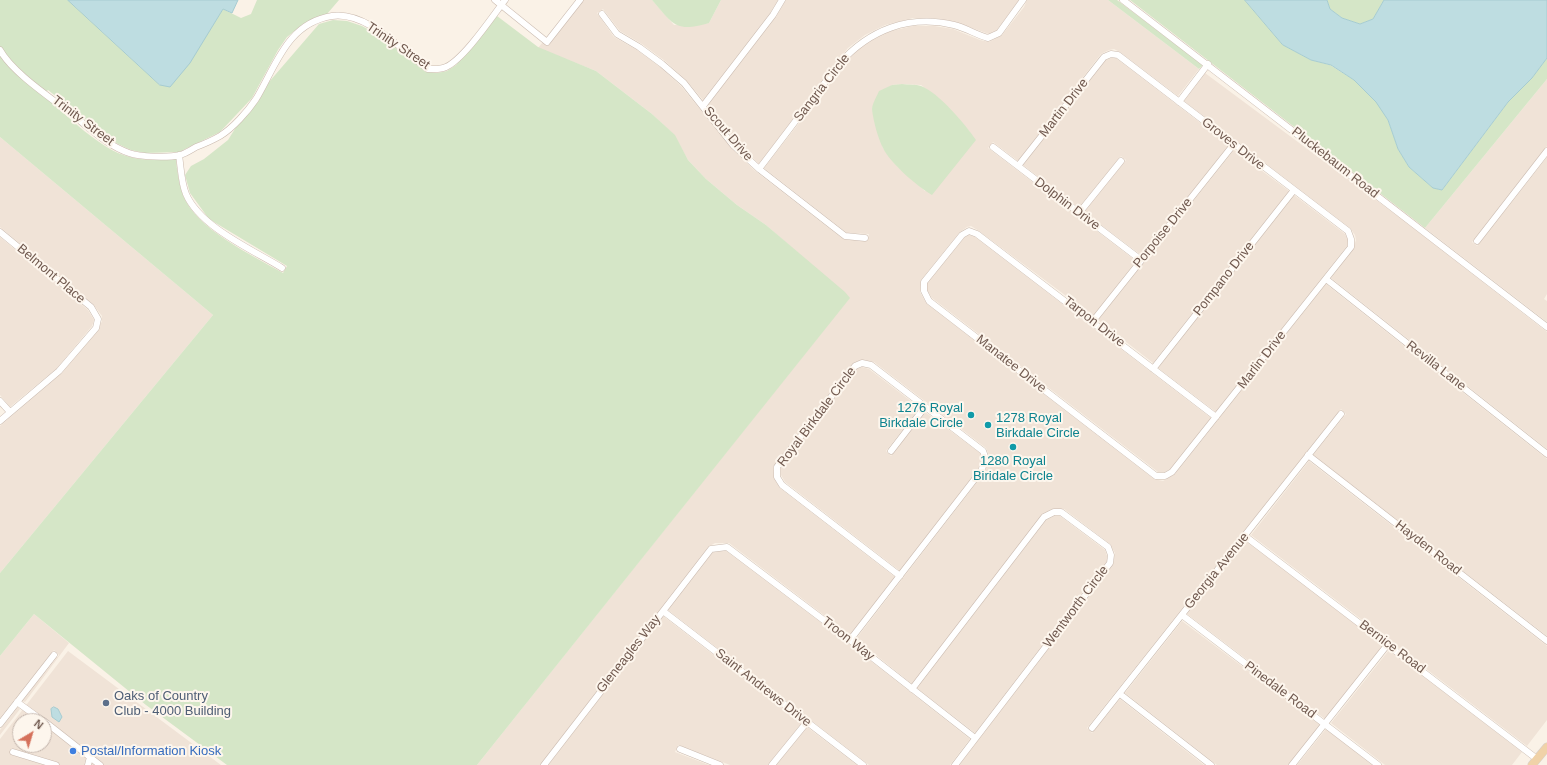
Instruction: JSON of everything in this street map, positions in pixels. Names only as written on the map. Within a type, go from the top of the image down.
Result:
[{"type":"main road","points":[[1535,762],[1546,750]]},
{"type":"street","points":[[495,0],[503,2],[547,42],[580,0]]},
{"type":"street","points":[[703,106],[773,15],[782,0]]},
{"type":"street","name":"Sangria Circle","points":[[759,169],[839,64],[850,51],[866,38],[886,29],[912,22],[935,22],[954,25],[988,38],[999,33],[1023,0]]},
{"type":"street","name":"Pluckebaum Road","points":[[1123,0],[1208,64],[1547,327]]},
{"type":"street","name":"Trinity Street","points":[[0,50],[6,60],[26,77],[101,138],[116,147],[130,154],[144,156],[179,155],[222,135],[255,100],[281,52],[290,39],[303,28],[318,20],[333,16],[348,18],[364,23],[382,32],[428,69],[438,70],[446,67],[460,56],[503,2]]},
{"type":"street","name":"Scout Drive","points":[[602,14],[617,34],[640,47],[684,83],[733,145],[759,169],[845,236],[864,238]]},
{"type":"street","name":"Groves Drive","points":[[1112,54],[1118,55],[1348,231],[1351,239]]},
{"type":"street","name":"Martin Drive","points":[[1018,166],[1104,56],[1112,54]]},
{"type":"street","points":[[1179,102],[1208,64]]},
{"type":"street","name":"Porpoise Drive","points":[[1093,321],[1234,144]]},
{"type":"street","name":"Dolphin Drive","points":[[993,147],[1141,260]]},
{"type":"street","points":[[1477,241],[1547,151]]},
{"type":"street","points":[[179,155],[182,177],[187,195],[207,222],[282,268]]},
{"type":"street","points":[[1079,213],[1121,161]]},
{"type":"street","name":"Pompano Drive","points":[[1153,369],[1294,190]]},
{"type":"street","name":"Tarpon Drive","points":[[969,231],[977,234],[1093,321],[1216,417]]},
{"type":"street","name":"Manatee Drive","points":[[969,231],[962,235],[924,282],[924,291],[929,301],[1156,476],[1165,476]]},
{"type":"street","name":"Belmont Place","points":[[0,232],[91,307],[98,319],[96,328],[59,371],[10,412]]},
{"type":"street","name":"Marlin Drive","points":[[1165,476],[1172,472],[1326,279],[1350,247],[1351,239]]},
{"type":"street","name":"Revilla Lane","points":[[1326,279],[1547,454]]},
{"type":"street","name":"Royal Birkdale Circle","points":[[850,640],[900,576],[981,470],[986,459],[983,451],[871,365],[862,363],[855,366],[777,467],[777,477],[782,485],[900,576]]},
{"type":"street","points":[[0,401],[10,412],[0,421]]},
{"type":"street","points":[[891,451],[925,407]]},
{"type":"street","name":"Georgia Avenue","points":[[1092,728],[1246,536],[1341,414]]},
{"type":"street","name":"Hayden Road","points":[[1308,456],[1547,641]]},
{"type":"street","name":"Wentworth Circle","points":[[912,690],[1044,517],[1054,512],[1061,512],[1108,547],[1111,555],[1110,562],[955,765]]},
{"type":"street","name":"Bernice Road","points":[[1246,536],[1388,644],[1535,762]]},
{"type":"street","name":"Gleneagles Way","points":[[544,765],[711,549],[718,547]]},
{"type":"street","name":"Troon Way","points":[[718,547],[727,547],[976,738]]},
{"type":"street","name":"Saint Andrews Drive","points":[[663,611],[863,765]]},
{"type":"street","name":"Pinedale Road","points":[[1182,615],[1378,765]]},
{"type":"street","points":[[1292,765],[1388,644]]},
{"type":"street","points":[[0,724],[54,655]]},
{"type":"street","points":[[1120,694],[1211,765]]},
{"type":"street","points":[[17,702],[33,713]]},
{"type":"street","points":[[772,765],[807,722]]},
{"type":"street","points":[[52,727],[100,765]]},
{"type":"street","points":[[680,749],[720,765]]},
{"type":"street","points":[[16,753],[56,765]]},
{"type":"street","points":[[88,765],[90,757]]},
{"type":"shaded area","points":[[578,0],[652,0],[674,25],[709,23],[721,0],[778,0],[770,13],[703,100],[686,80],[665,61],[642,44],[620,31],[603,9],[597,13],[614,37],[637,50],[660,67],[681,86],[731,147],[754,170],[843,239],[867,241],[869,234],[847,233],[764,168],[853,54],[868,41],[887,32],[913,26],[934,26],[953,29],[989,42],[1002,35],[1024,7],[1027,0],[1108,0],[1199,69],[1178,96],[1120,52],[1114,49],[1109,50],[1101,54],[1018,161],[993,142],[988,148],[1136,261],[1093,316],[971,226],[959,233],[921,280],[920,292],[926,303],[1154,479],[1163,481],[1175,474],[1326,284],[1547,459],[1547,636],[1313,455],[1346,414],[1341,409],[1087,728],[1092,733],[1120,699],[1204,765],[959,765],[1113,565],[1115,553],[1110,544],[1064,509],[1052,509],[1043,514],[912,684],[856,639],[984,473],[990,458],[986,448],[874,362],[861,360],[852,364],[773,467],[774,477],[780,488],[895,577],[850,635],[729,543],[715,543],[708,547],[540,765],[477,765],[849,298],[766,225],[737,205],[706,179],[688,160],[674,135],[652,114],[596,71],[538,48]],"holes":[[[892,85],[921,85],[939,99],[970,132],[925,191],[895,164],[883,148],[872,108]]]},
{"type":"shaded area","points":[[786,0],[1019,0],[997,30],[989,34],[955,22],[935,18],[913,18],[885,25],[865,35],[848,48],[759,164],[736,142],[708,105],[776,17]]},
{"type":"shaded area","points":[[1116,58],[1229,145],[1141,255],[1084,212],[1126,160],[1121,156],[1079,208],[1023,165],[1106,60]]},
{"type":"shaded area","points":[[1205,73],[1407,223],[1547,332],[1547,449],[1331,278],[1353,249],[1356,240],[1355,235],[1350,228],[1184,101]]},
{"type":"shaded area","points":[[1547,79],[1547,146],[1472,242],[1477,246],[1547,157],[1547,294],[1544,299],[1547,301],[1547,322],[1425,228]]},
{"type":"shaded area","points":[[0,137],[213,315],[0,573],[0,426],[62,373],[98,330],[102,321],[102,316],[93,304],[0,227]]},
{"type":"shaded area","points":[[1234,150],[1289,191],[1153,363],[1098,320]]},
{"type":"shaded area","points":[[1294,195],[1345,234],[1348,240],[1347,246],[1216,412],[1158,368]]},
{"type":"shaded area","points":[[969,235],[975,237],[1211,418],[1170,469],[1165,472],[1158,472],[932,298],[927,290],[927,283],[964,238]]},
{"type":"shaded area","points":[[0,237],[88,310],[94,320],[92,326],[57,368],[10,407],[0,395]]},
{"type":"shaded area","points":[[862,367],[869,369],[920,408],[886,451],[891,456],[925,412],[980,453],[982,460],[978,469],[900,571],[785,482],[781,475],[781,468],[857,369]]},
{"type":"shaded area","points":[[1309,461],[1547,646],[1547,720],[1527,746],[1251,535]]},
{"type":"shaded area","points":[[1054,516],[1060,516],[1105,550],[1107,561],[975,733],[917,688],[1046,520]]},
{"type":"shaded area","points":[[1246,541],[1383,645],[1325,719],[1187,614]]},
{"type":"shaded area","points":[[725,550],[848,643],[970,739],[950,765],[869,765],[668,610],[713,552]]},
{"type":"shaded area","points":[[34,614],[69,643],[25,702],[22,701],[59,655],[54,650],[0,718],[0,656]]},
{"type":"shaded area","points":[[663,616],[802,723],[768,765],[730,765],[678,745],[675,752],[709,765],[548,765]]},
{"type":"shaded area","points":[[1182,621],[1320,725],[1288,765],[1217,765],[1125,693]]},
{"type":"shaded area","points":[[1389,650],[1522,752],[1512,765],[1385,765],[1331,723]]},
{"type":"shaded area","points":[[68,651],[221,765],[0,765],[0,739],[12,723],[12,753],[52,753],[52,713],[20,713]]},
{"type":"shaded area","points":[[18,707],[20,709],[17,713],[13,713]]},
{"type":"shaded area","points":[[12,715],[12,719],[0,735],[0,730]]},
{"type":"shaded area","points":[[807,727],[857,765],[776,765]]},
{"type":"shaded area","points":[[1326,729],[1372,765],[1297,765]]},
{"type":"green space","points":[[0,0],[68,0],[160,85],[210,29],[223,9],[241,18],[251,14],[257,0],[339,0],[327,14],[302,25],[287,37],[278,50],[252,98],[220,132],[179,152],[145,153],[131,150],[118,144],[103,134],[48,90],[43,95],[84,131],[107,147],[119,153],[141,159],[176,159],[178,177],[183,195],[190,207],[200,219],[226,240],[283,273],[287,266],[209,219],[190,193],[185,175],[191,166],[204,159],[228,140],[238,124],[258,102],[269,82],[319,24],[333,20],[347,21],[362,26],[380,36],[426,72],[437,73],[447,71],[456,65],[497,16],[538,47],[596,71],[652,114],[675,135],[688,160],[706,179],[737,205],[766,225],[845,292],[850,298],[477,765],[227,765],[146,705],[34,614],[0,656],[0,573],[213,315],[0,137]]},
{"type":"green space","points":[[652,0],[721,0],[709,23],[689,27],[676,24],[670,20]]},
{"type":"green space","points":[[1108,0],[1117,0],[1203,65],[1199,69]]},
{"type":"green space","points":[[1130,0],[1245,0],[1283,45],[1311,60],[1330,65],[1354,80],[1377,102],[1388,120],[1398,149],[1409,167],[1433,188],[1442,190],[1508,102],[1532,78],[1547,58],[1547,79],[1425,228]]},
{"type":"green space","points":[[1327,0],[1384,0],[1373,19],[1360,24],[1342,18],[1330,9]]},
{"type":"green space","points":[[892,85],[917,85],[928,89],[959,118],[976,140],[932,195],[912,181],[892,161],[879,139],[873,118],[872,109],[879,91]]},
{"type":"water","points":[[68,0],[238,0],[232,13],[223,9],[190,63],[170,87],[160,85]]},
{"type":"water","points":[[1245,0],[1327,0],[1330,9],[1342,18],[1360,24],[1373,19],[1384,0],[1547,0],[1547,58],[1532,78],[1508,102],[1442,190],[1433,188],[1409,167],[1398,149],[1388,120],[1376,102],[1354,80],[1331,65],[1311,60],[1283,45]]},
{"type":"water","points":[[54,707],[58,709],[62,717],[59,722],[52,717],[51,709]]},
{"type":"place","name":"1276 Royal Birkdale Circle","points":[[971,415]]},
{"type":"place","name":"1278 Royal Birkdale Circle","points":[[988,425]]},
{"type":"place","name":"1280 Royal Biridale Circle","points":[[1013,447]]},
{"type":"place","name":"Oaks of Country Club - 4000 Building","points":[[106,703]]},
{"type":"place","name":"Postal/Information Kiosk","points":[[73,751]]}]
